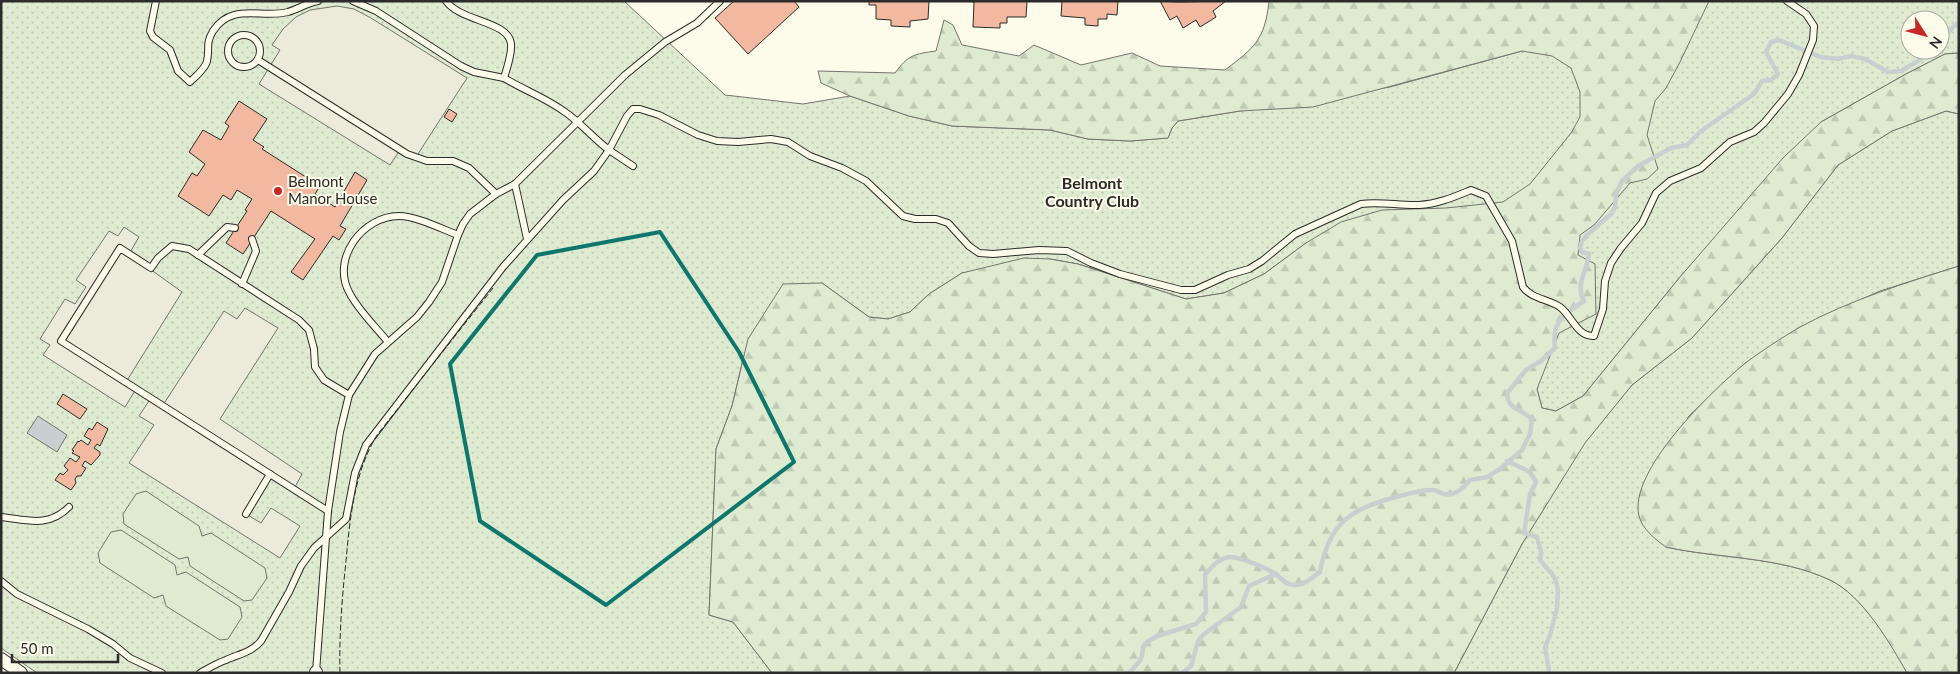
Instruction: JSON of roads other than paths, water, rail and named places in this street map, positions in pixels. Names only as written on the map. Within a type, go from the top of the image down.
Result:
[{"type":"street","points":[[1,659],[21,673]]},
{"type":"lane","points":[[156,1],[150,31],[153,37],[170,50],[178,71],[190,82],[207,62],[208,42],[217,26],[224,20],[244,12],[273,14],[289,12],[318,1]]},
{"type":"lane","points":[[353,1],[376,11],[461,66],[474,72],[504,78],[542,96],[578,121],[609,150],[633,166]]},
{"type":"lane","points":[[446,1],[454,10],[462,15],[501,28],[507,34],[511,41],[511,52],[504,78]]},
{"type":"lane","points":[[316,672],[325,538],[340,432],[349,395],[366,365],[387,342],[417,317],[429,302],[442,282],[458,235],[470,214],[496,194],[515,184],[625,75],[666,42],[697,23],[720,1]]},
{"type":"lane","points":[[200,673],[215,664],[256,648],[289,592],[301,566],[314,548],[346,519],[355,473],[366,444],[503,267],[563,200],[594,171],[609,150],[632,109],[640,108],[659,115],[698,136],[716,141],[744,142],[771,138],[788,142],[810,156],[866,181],[902,216],[915,219],[936,219],[948,223],[969,246],[979,253],[1067,250],[1091,263],[1130,278],[1188,290],[1195,290],[1249,268],[1262,261],[1295,234],[1361,204],[1373,202],[1421,204],[1444,201],[1475,190],[1486,196],[1512,241],[1523,287],[1527,293],[1558,306],[1580,331],[1586,335],[1594,336],[1603,309],[1605,280],[1611,263],[1642,223],[1652,199],[1660,188],[1670,181],[1701,168],[1730,142],[1758,128],[1788,94],[1801,70],[1813,40],[1814,26],[1801,10],[1787,1]]},
{"type":"lane","points":[[240,35],[251,37],[258,43],[260,49],[258,60],[246,68],[234,66],[227,55],[229,44],[235,37],[240,35]]},
{"type":"lane","points":[[258,60],[407,154],[427,161],[453,162],[469,168],[496,194]]},
{"type":"lane","points":[[515,184],[527,239]]},
{"type":"lane","points":[[387,342],[348,292],[345,266],[348,252],[356,237],[368,226],[379,220],[402,216],[428,223],[458,235]]},
{"type":"lane","points":[[198,255],[227,227],[235,228]]},
{"type":"lane","points":[[242,284],[256,251],[252,239]]},
{"type":"lane","points":[[328,511],[61,341],[120,248],[151,268],[158,258],[172,246],[189,249],[299,320],[309,330],[314,349],[315,367],[324,380],[349,395]]},
{"type":"lane","points":[[246,514],[270,474]]},
{"type":"lane","points":[[1,517],[38,521],[50,520],[61,515],[69,507]]},
{"type":"lane","points":[[1,581],[17,594],[88,629],[113,644],[130,658],[162,673]]},
{"type":"waterway","points":[[1950,30],[1959,22]]},
{"type":"waterway","points":[[1129,673],[1139,662],[1143,647],[1147,642],[1157,636],[1196,624],[1206,612],[1205,575],[1218,561],[1234,557],[1254,563],[1277,575],[1288,584],[1303,584],[1320,572],[1329,541],[1344,521],[1354,513],[1380,502],[1420,491],[1434,490],[1443,494],[1456,493],[1470,480],[1487,477],[1500,469],[1522,450],[1530,434],[1532,419],[1511,405],[1508,392],[1526,370],[1541,361],[1555,348],[1554,339],[1557,325],[1565,314],[1584,301],[1581,283],[1589,254],[1582,252],[1580,248],[1582,241],[1612,213],[1615,207],[1616,194],[1622,181],[1638,166],[1671,148],[1687,145],[1701,131],[1754,94],[1762,81],[1771,80],[1778,74],[1766,52],[1771,42],[1779,40],[1821,57],[1838,59],[1851,56],[1865,59],[1888,72],[1901,71],[1919,60]]},
{"type":"waterway","points":[[1507,461],[1530,472],[1536,482],[1530,494],[1524,533],[1537,537],[1541,552],[1540,560],[1552,574],[1558,591],[1557,608],[1545,647],[1548,673]]},
{"type":"waterway","points":[[1182,673],[1191,666],[1198,641],[1203,635],[1241,607],[1249,586],[1276,574]]},
{"type":"place","name":"Belmont Manor House","points":[[278,191]]},
{"type":"district","name":"Belmont Country Club","points":[[1092,192]]}]
